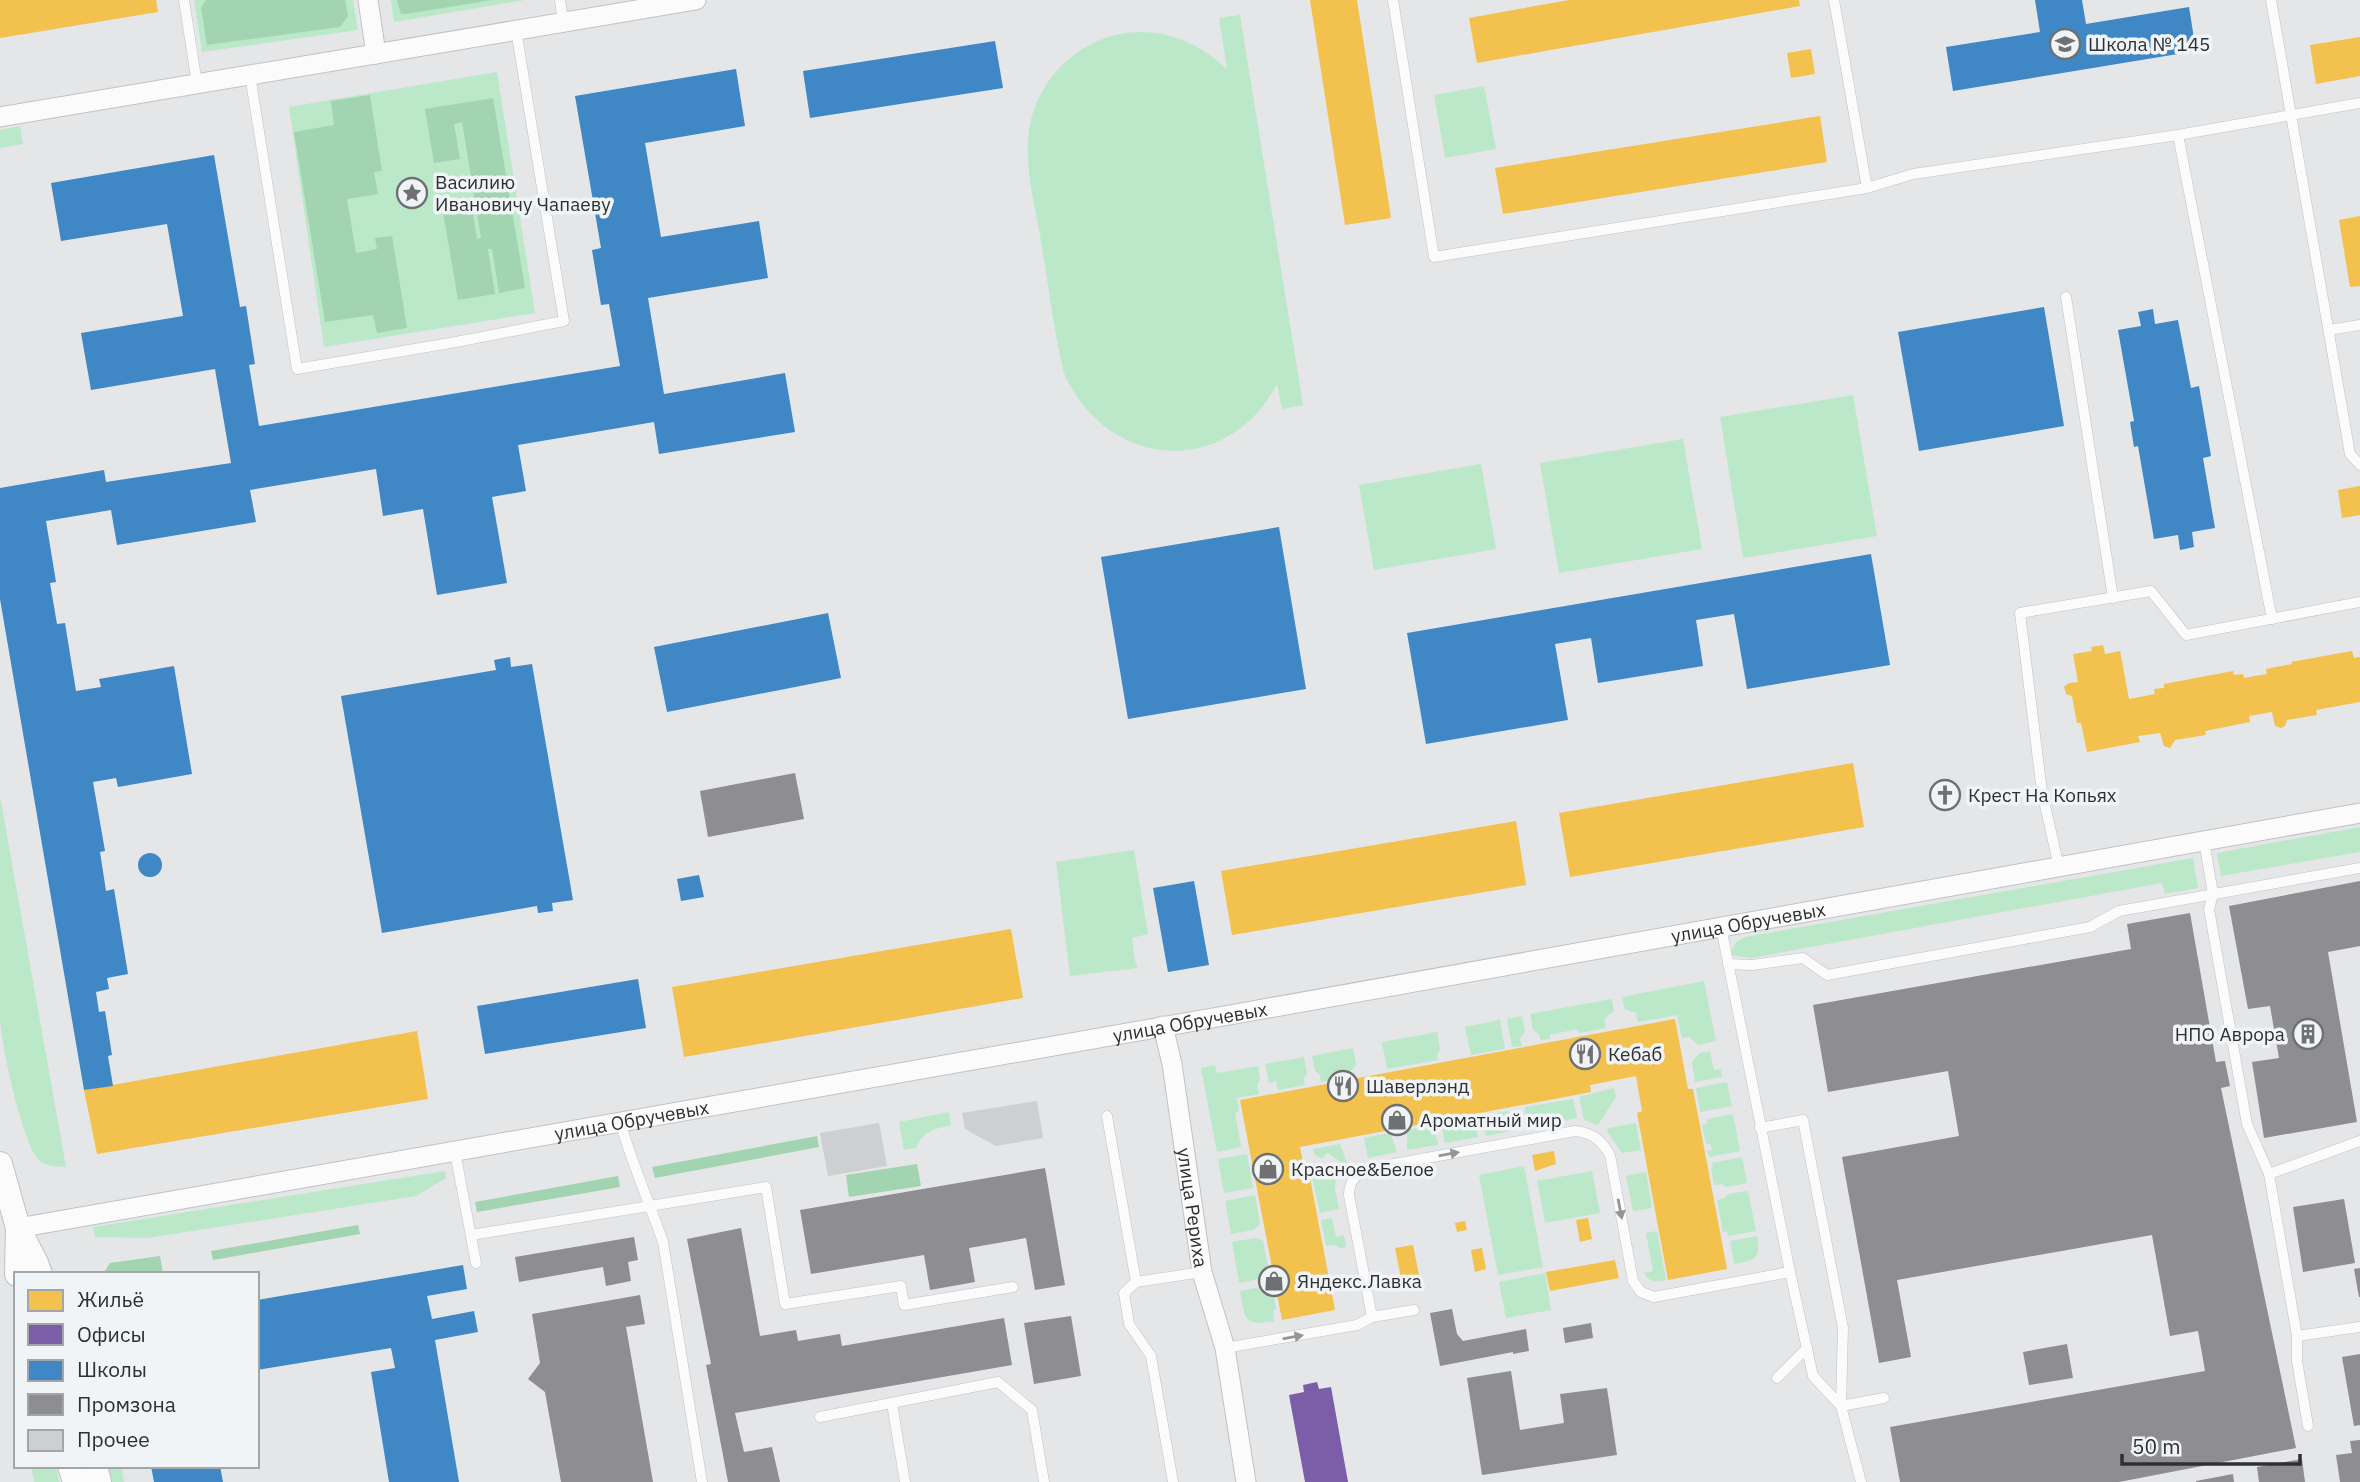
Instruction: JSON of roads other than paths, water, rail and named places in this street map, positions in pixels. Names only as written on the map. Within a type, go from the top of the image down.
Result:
[{"type":"street","points":[[368,0],[376,54]]},
{"type":"street","points":[[0,117],[696,0]]},
{"type":"street","name":"улица Обручевых","points":[[18,1228],[2360,813]]},
{"type":"street","name":"улица Рериха","points":[[1163,1027],[1172,1064],[1202,1272],[1225,1348],[1233,1386],[1246,1482]]},
{"type":"street","points":[[0,1164],[18,1228],[39,1272]]},
{"type":"street","points":[[16,1272],[18,1228]]},
{"type":"lane","points":[[184,0],[197,84]]},
{"type":"lane","points":[[560,0],[563,22]]},
{"type":"lane","points":[[1393,0],[1434,257],[1867,188],[1913,174],[2178,135],[2360,103]]},
{"type":"lane","points":[[1834,0],[1867,188]]},
{"type":"lane","points":[[2270,0],[2350,454],[2360,465]]},
{"type":"lane","points":[[250,75],[298,369],[405,351],[564,321],[516,30]]},
{"type":"lane","points":[[2178,135],[2272,618]]},
{"type":"lane","points":[[2066,297],[2113,597]]},
{"type":"lane","points":[[2329,330],[2360,325]]},
{"type":"lane","points":[[2059,867],[2042,792],[2020,613],[2151,591],[2186,635],[2360,602]]},
{"type":"lane","points":[[2204,841],[2213,894],[2209,909],[2247,1124],[2269,1174],[2297,1336],[2297,1361],[2308,1426]]},
{"type":"lane","points":[[1728,964],[1752,965],[1803,958],[1826,975],[2090,927],[2119,911],[2360,868]]},
{"type":"lane","points":[[1721,927],[1760,1128],[1813,1376],[1841,1406]]},
{"type":"lane","points":[[1107,1116],[1136,1282]]},
{"type":"lane","points":[[1760,1128],[1803,1120],[1843,1328],[1841,1406],[1861,1482]]},
{"type":"lane","points":[[620,1122],[632,1162],[663,1242],[702,1482]]},
{"type":"lane","points":[[1372,1317],[1349,1195],[1349,1184],[1358,1173],[1372,1168],[1575,1131],[1588,1133],[1601,1141],[1610,1155],[1633,1281],[1641,1292],[1654,1297],[1790,1272]]},
{"type":"lane","points":[[2269,1174],[2360,1141]]},
{"type":"lane","points":[[455,1152],[476,1263]]},
{"type":"lane","points":[[471,1235],[766,1187],[785,1304],[901,1286],[904,1306],[1013,1287]]},
{"type":"lane","points":[[1173,1482],[1151,1356],[1129,1324],[1124,1293],[1136,1282],[1202,1272]]},
{"type":"lane","points":[[1225,1348],[1357,1325],[1372,1317],[1414,1310]]},
{"type":"lane","points":[[2297,1336],[2360,1327]]},
{"type":"lane","points":[[1777,1378],[1807,1348]]},
{"type":"lane","points":[[820,1417],[998,1382],[1032,1410],[1044,1482]]},
{"type":"lane","points":[[1841,1406],[1884,1398]]},
{"type":"lane","points":[[892,1404],[905,1482]]},
{"type":"place","name":"Школа № 145","points":[[2065,44]]},
{"type":"place","name":"Василию Ивановичу Чапаеву","points":[[412,193]]},
{"type":"place","name":"Крест На Копьях","points":[[1945,795]]},
{"type":"place","name":"НПО Аврора","points":[[2308,1034]]},
{"type":"place","name":"Кебаб","points":[[1585,1054]]},
{"type":"place","name":"Шаверлэнд","points":[[1343,1086]]},
{"type":"place","name":"Ароматный мир","points":[[1397,1120]]},
{"type":"place","name":"Красное&Белое","points":[[1268,1169]]},
{"type":"place","name":"Яндекс.Лавка","points":[[1274,1281]]}]
